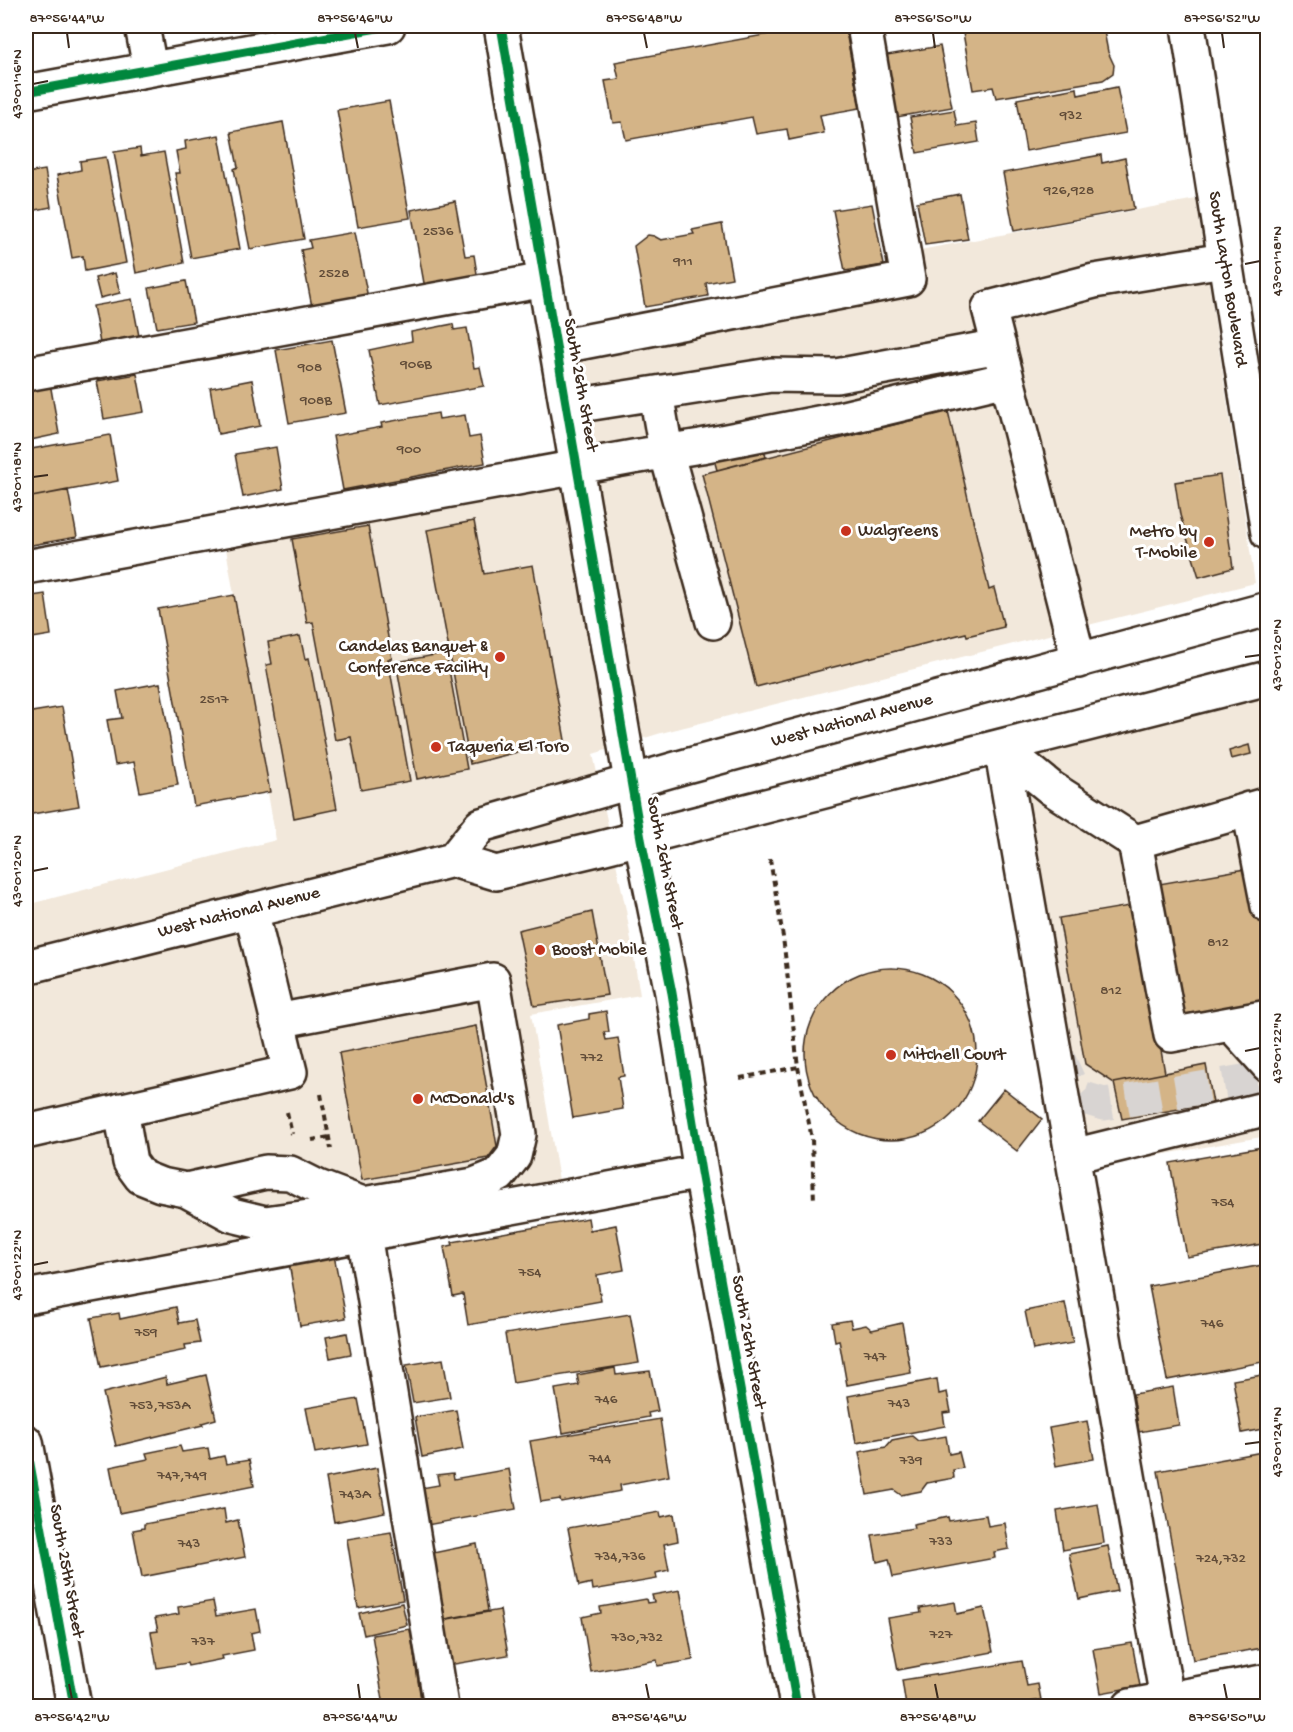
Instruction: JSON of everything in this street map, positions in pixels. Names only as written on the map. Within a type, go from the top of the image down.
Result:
[{"type":"main road","points":[[142,26],[150,68]]},
{"type":"main road","points":[[26,92],[388,26]]},
{"type":"main road","name":"South 26th Street","points":[[501,26],[641,839],[672,993],[701,1172],[797,1707]]},
{"type":"main road","points":[[557,347],[908,279],[864,26]]},
{"type":"main road","name":"South Layton Boulevard","points":[[1188,26],[1268,533]]},
{"type":"main road","points":[[1079,661],[989,308],[1094,280],[1224,260]]},
{"type":"main road","points":[[26,374],[545,280]]},
{"type":"main road","points":[[567,408],[771,375],[836,376],[999,346]]},
{"type":"main road","points":[[26,567],[701,446],[839,419],[1007,379]]},
{"type":"main road","points":[[656,393],[666,451],[713,622]]},
{"type":"main road","name":"West National Avenue","points":[[26,967],[453,860],[481,825],[632,781],[1268,609]]},
{"type":"main road","points":[[453,860],[496,873],[641,839],[1268,678]]},
{"type":"main road","points":[[1001,747],[1051,788],[1135,842],[1171,1035],[1268,1017]]},
{"type":"main road","points":[[1001,747],[1167,1699]]},
{"type":"main road","points":[[1135,842],[1258,807],[1268,906]]},
{"type":"main road","points":[[26,1131],[291,1072],[251,910]]},
{"type":"main road","points":[[26,1297],[363,1219],[500,1175],[514,1156],[519,1134],[493,980],[277,1021]]},
{"type":"main road","points":[[1231,1024],[1268,1065]]},
{"type":"main road","points":[[1073,1156],[1268,1108]]},
{"type":"main road","points":[[121,1110],[130,1162],[141,1177],[161,1185],[186,1190],[232,1215],[265,1223],[316,1216],[363,1219],[701,1172]]},
{"type":"main road","points":[[186,1190],[266,1172],[290,1173],[318,1187],[363,1219],[441,1707]]},
{"type":"main road","name":"South 25th Street","points":[[26,1442],[74,1707]]},
{"type":"main road","points":[[1130,1707],[1268,1681]]},
{"type":"path","points":[[770,859],[783,937],[798,1067],[812,1139],[814,1202]]},
{"type":"path","points":[[740,1078],[798,1067]]},
{"type":"path","points":[[319,1085],[333,1160]]},
{"type":"shaded area","points":[[1196,199],[1255,583],[661,733],[593,754],[626,910],[640,995],[531,1014],[562,1198],[26,1297],[26,905],[276,840],[223,531],[577,467],[557,347],[908,279],[920,250]]},
{"type":"shaded area","points":[[1267,678],[1267,1136],[1075,1170],[1001,747]]},
{"type":"building","points":[[785,26],[845,26],[860,108],[820,115],[824,133],[789,140],[787,129],[756,134],[752,117],[626,140],[622,122],[613,123],[605,81],[619,79],[615,62],[786,31]]},
{"type":"building","points":[[1000,26],[1103,26],[1108,52],[1114,65],[1113,73],[1103,80],[996,98],[993,87],[973,90],[963,33]]},
{"type":"building","points":[[940,46],[952,107],[892,118],[881,56]]},
{"type":"building","points":[[1117,87],[1126,133],[1026,151],[1017,99],[1077,88],[1078,95]]},
{"type":"building","points":[[389,101],[410,218],[358,227],[337,110]]},
{"type":"building","points":[[954,110],[957,126],[976,123],[979,142],[917,153],[910,117]]},
{"type":"building","points":[[283,122],[304,239],[250,249],[234,169],[238,167],[231,132]]},
{"type":"building","points":[[219,135],[240,249],[191,258],[175,173],[180,173],[176,151],[186,149],[185,141]]},
{"type":"building","points":[[140,148],[141,156],[164,152],[184,263],[136,273],[114,152]]},
{"type":"building","points":[[1101,155],[1102,163],[1125,158],[1134,209],[1014,231],[1003,173]]},
{"type":"building","points":[[106,157],[126,263],[85,271],[83,256],[72,258],[57,175],[81,170],[80,161]]},
{"type":"building","points":[[45,170],[51,207],[26,212],[26,173]]},
{"type":"building","points":[[960,194],[968,239],[925,245],[917,202]]},
{"type":"building","points":[[455,201],[465,256],[474,255],[478,280],[425,289],[411,210]]},
{"type":"building","points":[[872,204],[884,265],[845,271],[833,210]]},
{"type":"building","points":[[722,224],[732,278],[706,283],[708,296],[645,307],[634,246],[648,235],[661,240],[694,234],[692,230]]},
{"type":"building","points":[[355,232],[368,298],[312,307],[301,250],[311,248],[309,240]]},
{"type":"building","points":[[115,273],[120,293],[100,298],[95,278]]},
{"type":"building","points":[[186,281],[194,322],[157,328],[149,288]]},
{"type":"building","points":[[132,299],[139,336],[100,343],[93,306]]},
{"type":"building","points":[[453,324],[454,330],[467,328],[474,368],[480,367],[484,386],[380,405],[369,350],[412,341],[411,332]]},
{"type":"building","points":[[332,340],[346,413],[289,423],[276,350]]},
{"type":"building","points":[[137,374],[144,412],[104,419],[97,381]]},
{"type":"building","points":[[252,380],[260,426],[218,434],[210,388]]},
{"type":"building","points":[[50,383],[59,434],[26,441],[26,388]]},
{"type":"building","name":"Walgreens","points":[[948,411],[989,590],[994,588],[1004,627],[967,636],[966,633],[756,687],[702,474]]},
{"type":"building","points":[[438,413],[439,419],[465,415],[469,438],[480,436],[485,463],[343,490],[333,436],[382,427],[381,423]]},
{"type":"building","points":[[757,421],[766,457],[717,470],[707,435]]},
{"type":"building","points":[[110,435],[118,481],[26,498],[26,450]]},
{"type":"building","points":[[276,447],[283,489],[243,497],[235,454]]},
{"type":"building","name":"Metro by T-Mobile","points":[[1220,475],[1233,568],[1199,577],[1180,515],[1175,482]]},
{"type":"building","points":[[68,490],[77,537],[26,546],[26,498]]},
{"type":"building","name":"Candelas Banquet & Conference Facility","points":[[474,521],[484,574],[533,565],[565,740],[470,764],[427,530]]},
{"type":"building","points":[[368,526],[392,659],[388,659],[410,781],[361,790],[351,737],[335,740],[313,622],[307,623],[292,539]]},
{"type":"building","points":[[45,594],[51,635],[26,639],[26,597]]},
{"type":"building","points":[[234,595],[270,792],[194,806],[158,609]]},
{"type":"building","points":[[300,636],[305,659],[309,658],[337,809],[294,818],[266,665],[272,664],[268,642]]},
{"type":"building","points":[[446,653],[467,769],[417,779],[396,662]]},
{"type":"building","points":[[160,683],[178,785],[140,792],[134,762],[115,765],[107,720],[122,718],[117,691]]},
{"type":"building","points":[[62,707],[79,806],[26,815],[26,713]]},
{"type":"building","points":[[1249,745],[1251,754],[1231,759],[1229,751]]},
{"type":"building","points":[[1268,865],[1268,1001],[1183,1016],[1159,884]]},
{"type":"building","points":[[1135,905],[1165,1073],[1114,1083],[1085,1064],[1059,918]]},
{"type":"building","points":[[592,912],[607,995],[534,1006],[518,930]]},
{"type":"building","name":"Mitchell Court","points":[[891,968],[924,975],[952,993],[970,1021],[977,1054],[970,1087],[952,1115],[924,1133],[891,1140],[858,1133],[830,1115],[812,1087],[805,1054],[812,1021],[830,993],[858,975]]},
{"type":"building","points":[[606,1011],[609,1032],[604,1032],[606,1040],[618,1038],[624,1076],[618,1077],[623,1109],[573,1118],[557,1025],[589,1019],[589,1014]]},
{"type":"building","name":"McDonald's","points":[[476,1026],[497,1146],[488,1158],[362,1180],[339,1053]]},
{"type":"building","points":[[1206,1065],[1213,1103],[1122,1119],[1114,1083]]},
{"type":"building","points":[[1004,1089],[1042,1119],[1017,1151],[978,1121]]},
{"type":"building","points":[[1268,1146],[1268,1243],[1187,1257],[1170,1163]]},
{"type":"building","points":[[588,1218],[590,1230],[616,1225],[624,1270],[597,1275],[601,1301],[468,1325],[463,1294],[453,1296],[444,1247],[453,1245],[452,1242]]},
{"type":"building","points":[[334,1255],[346,1318],[300,1326],[289,1263]]},
{"type":"building","points":[[1268,1264],[1268,1361],[1167,1380],[1149,1286]]},
{"type":"building","points":[[1065,1303],[1073,1343],[1033,1350],[1025,1311]]},
{"type":"building","points":[[176,1307],[179,1323],[195,1320],[200,1343],[185,1345],[186,1350],[101,1367],[91,1318],[119,1313],[120,1319]]},
{"type":"building","points":[[630,1314],[639,1363],[513,1383],[505,1334]]},
{"type":"building","points":[[850,1320],[852,1328],[866,1325],[872,1330],[902,1323],[911,1373],[847,1385],[839,1340],[835,1341],[832,1323]]},
{"type":"building","points":[[347,1333],[351,1354],[330,1358],[326,1337]]},
{"type":"building","points":[[443,1359],[450,1397],[413,1403],[406,1365]]},
{"type":"building","points":[[615,1368],[616,1375],[650,1371],[658,1411],[648,1413],[649,1417],[563,1433],[555,1389],[579,1385],[577,1375]]},
{"type":"building","points":[[1268,1374],[1268,1428],[1242,1433],[1233,1380]]},
{"type":"building","points":[[206,1375],[216,1419],[202,1423],[203,1425],[116,1446],[103,1393],[166,1377],[167,1384]]},
{"type":"building","points":[[937,1379],[939,1394],[947,1392],[951,1412],[943,1413],[945,1426],[856,1443],[848,1396]]},
{"type":"building","points":[[1173,1387],[1179,1425],[1139,1432],[1133,1394]]},
{"type":"building","points":[[358,1399],[367,1444],[315,1453],[306,1408]]},
{"type":"building","points":[[456,1410],[463,1449],[422,1457],[415,1417]]},
{"type":"building","points":[[660,1419],[669,1476],[620,1485],[621,1491],[561,1502],[560,1499],[541,1502],[530,1441]]},
{"type":"building","points":[[1087,1421],[1094,1459],[1056,1466],[1049,1428]]},
{"type":"building","points":[[912,1436],[918,1441],[946,1436],[949,1454],[959,1452],[963,1468],[953,1470],[954,1478],[927,1483],[921,1491],[901,1495],[894,1490],[867,1495],[859,1452],[886,1447],[892,1440]]},
{"type":"building","points":[[180,1446],[182,1452],[208,1448],[210,1459],[224,1456],[226,1464],[249,1460],[254,1486],[119,1513],[110,1467],[148,1459],[146,1453]]},
{"type":"building","points":[[1268,1451],[1268,1647],[1193,1660],[1158,1471]]},
{"type":"building","points":[[377,1468],[385,1512],[334,1522],[326,1478]]},
{"type":"building","points":[[509,1469],[516,1509],[427,1525],[421,1488],[439,1485],[437,1475],[453,1473],[454,1479]]},
{"type":"building","points":[[1098,1504],[1104,1543],[1063,1550],[1057,1511]]},
{"type":"building","points":[[224,1509],[226,1523],[238,1520],[245,1557],[142,1577],[133,1530],[144,1528],[144,1524]]},
{"type":"building","points":[[660,1512],[661,1517],[674,1514],[678,1541],[664,1544],[669,1570],[656,1573],[657,1579],[593,1590],[592,1583],[579,1586],[568,1528]]},
{"type":"building","points":[[986,1515],[988,1526],[1005,1523],[1009,1549],[994,1552],[995,1558],[893,1577],[889,1559],[877,1562],[872,1535],[914,1528],[913,1524],[948,1517],[949,1521]]},
{"type":"building","points":[[391,1532],[403,1600],[358,1608],[347,1539]]},
{"type":"building","points":[[477,1544],[488,1611],[445,1619],[442,1601],[438,1601],[434,1579],[437,1578],[433,1553]]},
{"type":"building","points":[[1108,1546],[1117,1591],[1079,1599],[1069,1554]]},
{"type":"building","points":[[680,1590],[693,1660],[658,1666],[657,1660],[591,1672],[582,1617],[601,1613],[600,1607],[646,1599],[647,1603],[654,1602],[652,1595]]},
{"type":"building","points":[[213,1601],[216,1616],[256,1609],[260,1631],[251,1633],[254,1650],[188,1666],[187,1663],[157,1668],[151,1632],[158,1631],[155,1618],[179,1614],[178,1607]]},
{"type":"building","points":[[955,1602],[957,1614],[984,1608],[993,1652],[898,1670],[888,1618],[921,1613],[920,1608]]},
{"type":"building","points":[[402,1603],[407,1625],[364,1635],[359,1613]]},
{"type":"building","points":[[500,1610],[508,1655],[449,1665],[442,1620]]},
{"type":"building","points":[[410,1629],[422,1706],[384,1706],[372,1635]]},
{"type":"building","points":[[1132,1643],[1140,1686],[1101,1693],[1093,1649]]},
{"type":"building","points":[[1022,1661],[1027,1686],[1038,1684],[1041,1700],[1028,1702],[1029,1706],[906,1706],[902,1680]]},
{"type":"tunnel","points":[[1056,1053],[1069,1081],[1084,1098],[1104,1104],[1268,1077]]},
{"type":"cycle path","points":[[26,92],[388,26]]},
{"type":"cycle path","points":[[501,26],[641,839],[672,993],[701,1172],[797,1706]]},
{"type":"cycle path","points":[[26,1442],[74,1706]]},
{"type":"place","name":"Walgreens","points":[[846,531]]},
{"type":"place","name":"Metro by T-Mobile","points":[[1209,542]]},
{"type":"place","name":"Candelas Banquet & Conference Facility","points":[[500,657]]},
{"type":"place","name":"Taqueria El Toro","points":[[436,747]]},
{"type":"place","name":"Boost Mobile","points":[[540,950]]},
{"type":"place","name":"Mitchell Court","points":[[891,1055]]},
{"type":"place","name":"McDonald's","points":[[418,1099]]}]
